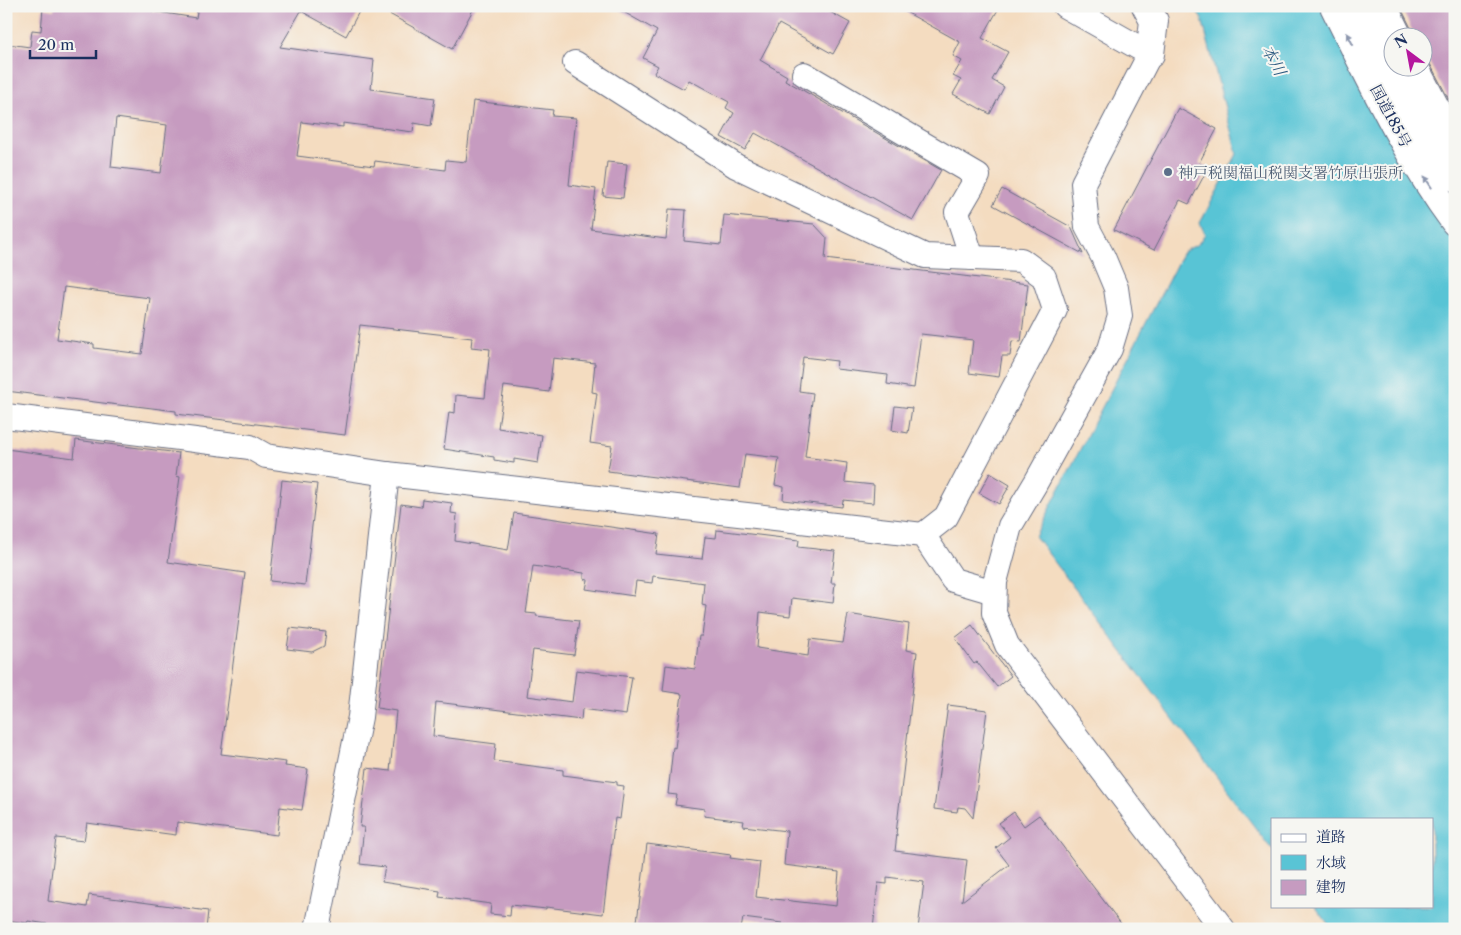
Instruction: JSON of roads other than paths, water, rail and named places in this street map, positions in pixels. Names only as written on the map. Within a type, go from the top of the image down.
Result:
[{"type":"main road","points":[[1146,6],[1154,21],[1150,54]]},
{"type":"main road","name":"国道185号","points":[[1334,6],[1416,164],[1455,222]]},
{"type":"main road","name":"国道185号","points":[[1362,6],[1434,106],[1434,145],[1455,176]]},
{"type":"street","points":[[1065,6],[1150,54],[1083,183],[1087,227],[1116,288],[1120,316],[1110,349],[1010,526],[994,582],[994,613],[1007,645],[1223,929]]},
{"type":"street","points":[[1385,6],[1396,28]]},
{"type":"street","points":[[6,416],[250,448],[266,456],[387,474],[923,535],[946,517],[1055,310],[1044,277],[1021,260],[925,256],[736,166],[575,62]]},
{"type":"street","points":[[804,74],[978,176],[957,212],[972,258]]},
{"type":"street","points":[[1421,78],[1434,106],[1455,141]]},
{"type":"street","points":[[316,929],[360,717],[387,474]]},
{"type":"street","points":[[923,535],[953,580],[994,592]]},
{"type":"water","name":"本川","points":[[1192,6],[1375,6],[1387,28],[1384,28],[1384,78],[1413,78],[1455,156],[1455,929],[1332,929],[1316,908],[1434,908],[1434,818],[1271,818],[1271,849],[1035,536],[1183,252],[1198,244],[1205,234],[1200,223],[1237,154],[1202,19]]},
{"type":"place","name":"神戸税関福山税関支署竹原出張所","points":[[1168,172]]}]
